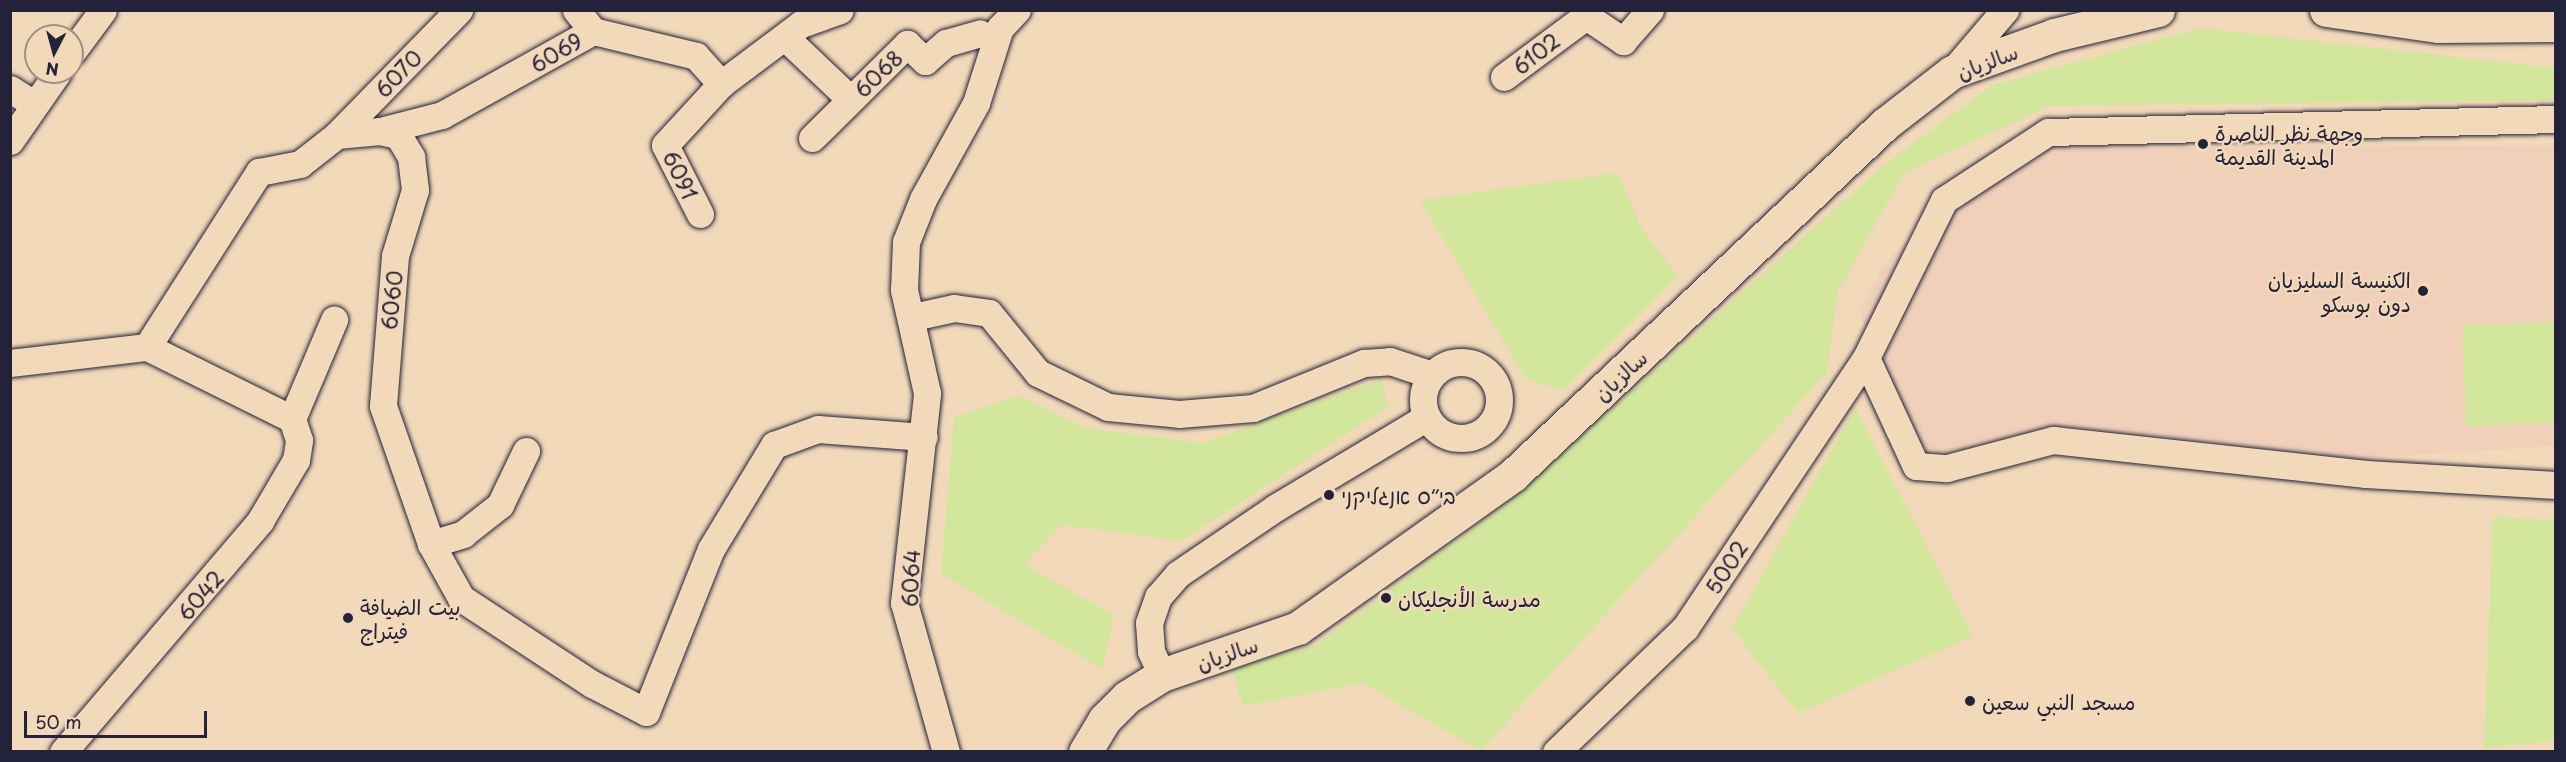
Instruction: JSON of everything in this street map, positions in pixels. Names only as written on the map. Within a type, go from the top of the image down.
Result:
[{"type":"street","points":[[84,36],[103,10]]},
{"type":"street","name":"6070","points":[[337,135],[459,10]]},
{"type":"street","points":[[721,84],[797,25],[840,10]]},
{"type":"street","points":[[987,39],[1001,10]]},
{"type":"street","points":[[987,39],[1017,10]]},
{"type":"street","name":"6102","points":[[1504,77],[1586,16],[1623,41],[1650,10]]},
{"type":"street","points":[[1952,72],[2006,10]]},
{"type":"street","name":"سالزيان","points":[[1085,752],[1104,720],[1162,675],[1298,628],[1513,475],[1885,124],[1952,72],[2054,35],[2158,10]]},
{"type":"street","points":[[2326,10],[2439,26],[2556,25]]},
{"type":"street","name":"6069","points":[[380,130],[442,115],[584,21],[696,56],[721,84]]},
{"type":"street","points":[[797,25],[850,99]]},
{"type":"street","name":"6068","points":[[812,138],[908,44],[925,61],[946,43],[987,39]]},
{"type":"street","name":"6064","points":[[946,752],[904,603],[924,437],[927,393],[913,317],[904,290],[906,242],[923,199],[976,103],[987,39]]},
{"type":"street","points":[[10,141],[49,84]]},
{"type":"street","name":"6091","points":[[700,214],[665,145],[721,84]]},
{"type":"street","points":[[10,89],[34,104]]},
{"type":"street","name":"5002","points":[[1556,752],[1685,628],[1866,357],[1944,200],[2048,132],[2556,119]]},
{"type":"street","points":[[147,347],[259,172],[300,164],[337,135],[380,130]]},
{"type":"street","name":"6060","points":[[380,130],[398,135],[411,157],[415,190],[395,256],[382,406],[431,544],[461,598],[592,684],[646,712],[711,549],[774,445],[818,429],[924,437]]},
{"type":"street","points":[[913,317],[954,308],[989,313],[1038,373],[1108,407],[1179,414],[1253,408],[1364,363],[1390,361],[1432,375]]},
{"type":"street","points":[[10,363],[147,347],[292,419],[334,320]]},
{"type":"street","points":[[1866,357],[1916,466],[1947,468],[2053,440],[2366,474],[2556,485]]},
{"type":"street","points":[[1455,362],[1480,366],[1490,375],[1499,398],[1492,422],[1471,436],[1445,434],[1428,417],[1424,391],[1432,375],[1455,362]]},
{"type":"street","points":[[1162,675],[1151,651],[1149,623],[1158,597],[1178,574],[1275,508],[1428,417]]},
{"type":"street","name":"6042","points":[[63,752],[260,521],[296,460],[298,440],[292,419]]},
{"type":"street","points":[[431,544],[463,534],[500,505],[526,451]]},
{"type":"shaded area","points":[[2555,145],[2555,446],[2365,458],[2052,425],[1948,454],[1923,451],[1859,312],[1884,265],[1923,225],[1992,178],[2065,149]]},
{"type":"green space","points":[[2200,28],[2555,68],[2555,100],[2049,106],[1904,173],[1838,292],[1827,373],[1480,751],[1363,683],[1243,706],[1232,669],[1314,646],[1506,504],[1885,164],[1992,85]]},
{"type":"green space","points":[[1618,173],[1642,229],[1678,277],[1563,391],[1525,378],[1420,200]]},
{"type":"green space","points":[[2555,322],[2555,423],[2466,426],[2462,325]]},
{"type":"green space","points":[[1381,379],[1388,407],[1181,541],[1062,525],[1024,564],[1114,615],[1102,669],[941,574],[954,417],[1019,396],[1087,428],[1202,443]]},
{"type":"green space","points":[[1855,408],[1973,636],[1798,713],[1732,629]]},
{"type":"green space","points":[[2493,517],[2555,520],[2555,741],[2484,748]]},
{"type":"place","name":"وجهة نظر الناصرة المدينة القديمة","points":[[2203,144]]},
{"type":"place","name":"الكنيسة السليزيان دون بوسكو","points":[[2423,291]]},
{"type":"place","name":"בי״ס אנגליקני","points":[[1329,495]]},
{"type":"place","name":"مدرسة الأنجليكان","points":[[1386,598]]},
{"type":"place","name":"بيت الضيافة فيتراج","points":[[348,618]]},
{"type":"place","name":"مسجد النبي سعين","points":[[1970,701]]}]
